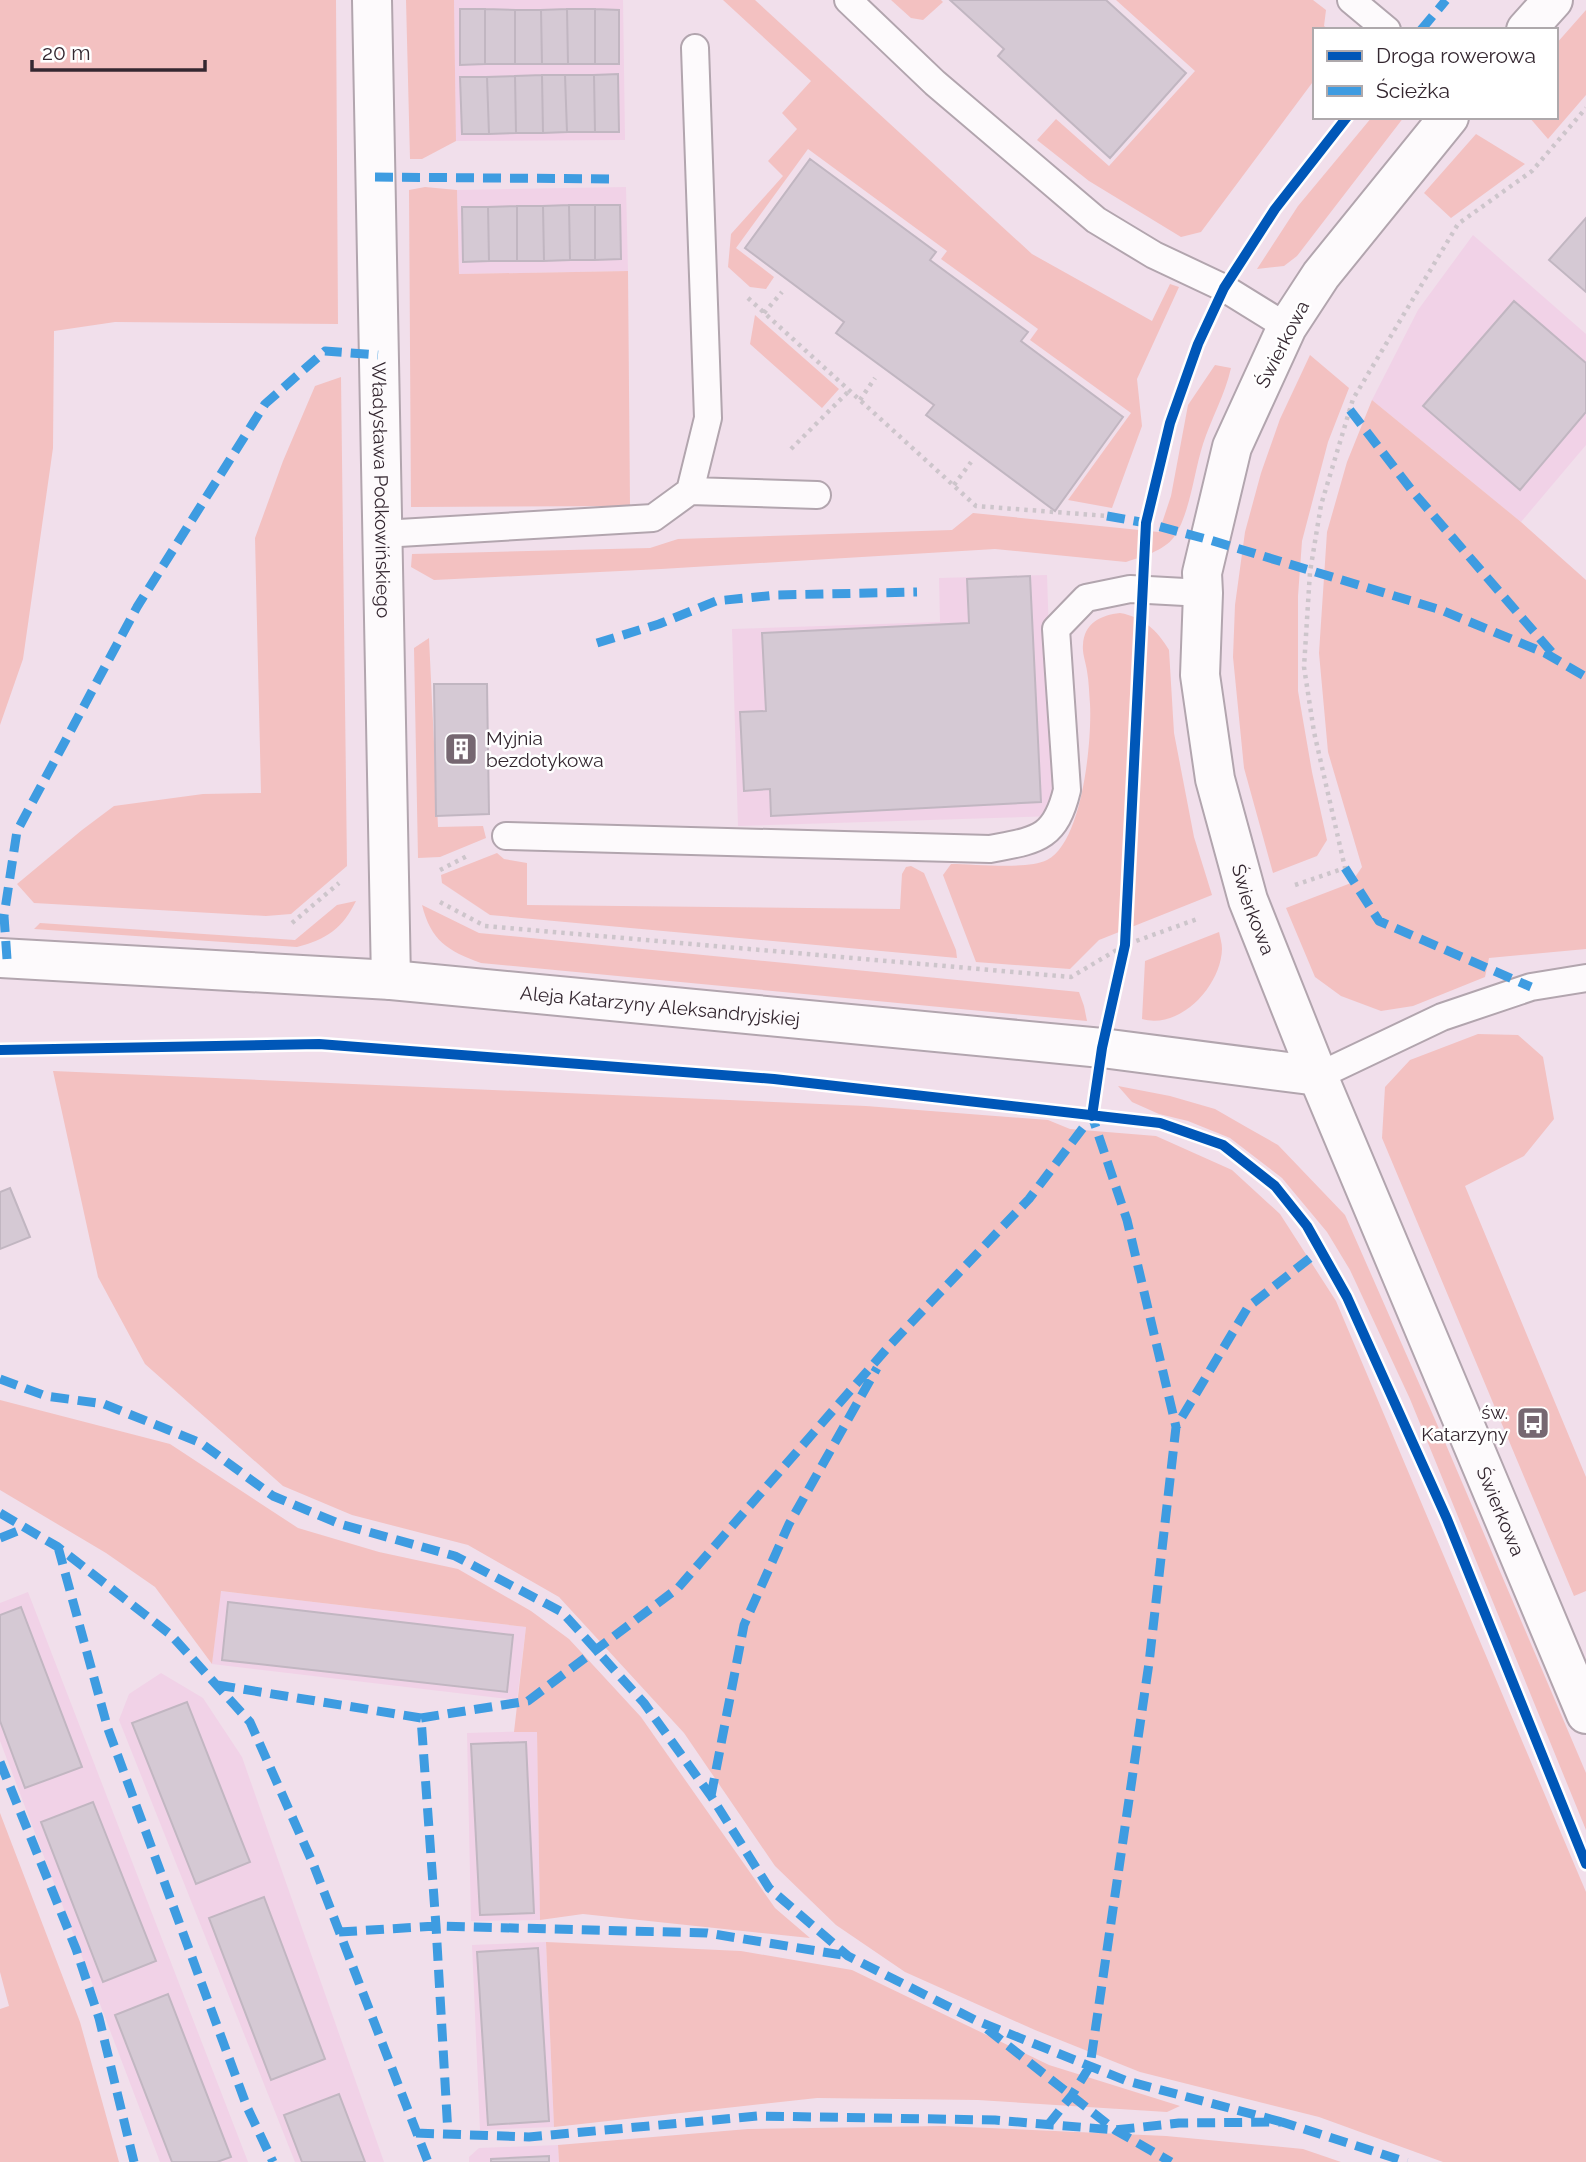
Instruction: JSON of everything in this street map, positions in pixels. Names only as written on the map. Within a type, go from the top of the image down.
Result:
[{"type":"street","name":"Władysława Podkowińskiego","points":[[372,0],[391,980]]},
{"type":"street","points":[[1528,28],[1553,0]]},
{"type":"street","name":"Świerkowa","points":[[1447,119],[1321,275],[1287,327],[1232,446],[1202,573],[1200,675],[1215,779],[1248,900],[1318,1076],[1586,1714]]},
{"type":"street","name":"Aleja Katarzyny Aleksandryjskiej","points":[[0,958],[391,980],[1102,1048],[1318,1076]]},
{"type":"lane","points":[[848,0],[964,108],[1096,220],[1154,254],[1224,288],[1287,327]]},
{"type":"lane","points":[[1351,0],[1385,28]]},
{"type":"lane","points":[[690,491],[708,418],[695,48]]},
{"type":"lane","points":[[382,534],[653,518],[690,491],[817,495]]},
{"type":"lane","points":[[506,836],[990,849],[1030,841],[1050,829],[1061,814],[1067,790],[1056,629],[1086,598],[1130,589],[1203,593]]},
{"type":"lane","points":[[1318,1076],[1443,1017],[1531,987],[1586,978]]},
{"type":"path","points":[[285,929],[340,883],[426,876],[438,901],[485,926],[1071,977],[1125,945],[1345,868],[1314,732],[1304,667],[1310,572],[1321,505],[1353,399],[1458,224],[1532,171],[1586,108]]},
{"type":"path","points":[[764,313],[782,292]]},
{"type":"path","points":[[744,294],[976,506],[1107,516]]},
{"type":"path","points":[[860,400],[875,378]]},
{"type":"path","points":[[747,493],[850,390]]},
{"type":"path","points":[[954,485],[971,462]]},
{"type":"shaded area","points":[[0,0],[336,0],[338,324],[115,322],[54,331],[53,448],[23,659],[0,725]]},
{"type":"shaded area","points":[[406,0],[454,0],[456,141],[422,159],[410,159]]},
{"type":"shaded area","points":[[454,0],[623,0],[625,140],[456,141]]},
{"type":"shaded area","points":[[723,0],[755,0],[1032,254],[1152,321],[1170,284],[1179,287],[1137,379],[1142,426],[1112,508],[1068,500],[1131,413],[1030,340],[1038,329],[941,259],[947,251],[808,149],[736,248],[774,277],[766,289],[750,287],[728,267],[731,234],[783,176],[768,161],[797,129],[782,113],[811,81]]},
{"type":"shaded area","points":[[891,0],[943,2],[923,20],[911,18]]},
{"type":"shaded area","points":[[1116,0],[1313,0],[1326,10],[1324,26],[1326,28],[1313,28],[1313,82],[1201,232],[1181,237],[1089,181],[1037,140],[1056,119],[1109,166],[1195,71]]},
{"type":"shaded area","points":[[1586,10],[1586,95],[1548,139],[1531,119],[1558,119],[1558,42]]},
{"type":"shaded area","points":[[1370,119],[1402,119],[1297,256],[1284,266],[1257,269],[1298,206]]},
{"type":"shaded area","points":[[1476,134],[1525,164],[1451,218],[1424,193]]},
{"type":"shaded area","points":[[425,187],[457,190],[459,274],[628,271],[630,506],[411,507],[409,190]]},
{"type":"shaded area","points":[[626,187],[628,271],[459,274],[457,190]]},
{"type":"shaded area","points":[[1473,235],[1586,334],[1586,445],[1521,522],[1372,400],[1418,310]]},
{"type":"shaded area","points":[[755,315],[839,389],[822,408],[750,344]]},
{"type":"shaded area","points":[[1310,355],[1349,388],[1328,442],[1302,541],[1298,596],[1298,691],[1327,840],[1317,856],[1273,873],[1244,768],[1233,657],[1235,605],[1245,532],[1261,473],[1280,419]]},
{"type":"shaded area","points":[[1215,365],[1231,368],[1203,444],[1188,505],[1179,528],[1164,546],[1126,562],[995,549],[434,580],[411,567],[412,554],[650,548],[678,539],[952,530],[973,513],[1159,532],[1171,496],[1188,405]]},
{"type":"shaded area","points":[[341,377],[347,866],[291,914],[266,916],[34,903],[17,884],[114,806],[203,794],[261,793],[255,538],[283,461],[315,386]]},
{"type":"shaded area","points":[[1372,400],[1521,522],[1586,580],[1586,949],[1489,958],[1485,977],[1413,1006],[1381,1011],[1341,996],[1315,977],[1286,908],[1351,883],[1362,867],[1328,752],[1319,653],[1327,532],[1347,462]]},
{"type":"shaded area","points":[[1047,575],[1055,816],[738,826],[732,629],[940,622],[939,578]]},
{"type":"shaded area","points":[[1120,613],[1149,626],[1169,650],[1174,733],[1194,837],[1212,895],[1099,940],[1070,969],[976,962],[943,875],[951,864],[1027,865],[1047,860],[1059,850],[1077,812],[1087,764],[1090,704],[1083,651],[1084,637],[1090,626],[1100,618]]},
{"type":"shaded area","points":[[429,638],[438,827],[483,826],[486,838],[440,857],[418,858],[414,648]]},
{"type":"shaded area","points":[[497,853],[504,859],[527,863],[527,905],[900,909],[902,874],[906,867],[911,866],[924,873],[957,958],[490,915],[442,883],[441,875]]},
{"type":"shaded area","points":[[356,901],[345,919],[332,932],[297,947],[34,929],[40,923],[295,940],[337,905]]},
{"type":"shaded area","points":[[422,905],[479,933],[1079,992],[1087,1021],[481,963],[442,943],[430,928]]},
{"type":"shaded area","points":[[1219,932],[1222,949],[1220,963],[1206,990],[1196,1002],[1170,1018],[1156,1021],[1142,1019],[1145,961]]},
{"type":"shaded area","points":[[1478,1034],[1518,1035],[1543,1057],[1554,1119],[1524,1156],[1465,1186],[1586,1477],[1586,1591],[1574,1596],[1382,1138],[1385,1087],[1410,1060]]},
{"type":"shaded area","points":[[53,1071],[866,1106],[1048,1120],[1070,1129],[1156,1136],[1232,1170],[1280,1214],[1336,1301],[1586,1892],[1586,2162],[1443,2162],[1319,2117],[1140,2072],[1035,2030],[905,1972],[836,1925],[775,1866],[684,1733],[559,1597],[468,1545],[352,1515],[283,1486],[145,1364],[98,1277]]},
{"type":"shaded area","points":[[1118,1086],[1170,1096],[1215,1109],[1278,1145],[1345,1215],[1586,1773],[1586,1830],[1410,1399],[1350,1270],[1327,1232],[1282,1178],[1230,1138],[1132,1102]]},
{"type":"shaded area","points":[[0,1400],[170,1444],[298,1528],[379,1552],[458,1569],[531,1611],[569,1639],[641,1717],[775,1908],[810,1938],[583,1914],[540,1920],[537,1732],[514,1732],[526,1627],[221,1591],[212,1664],[155,1587],[106,1553],[0,1490]]},
{"type":"shaded area","points":[[220,1591],[526,1627],[517,1700],[212,1664]]},
{"type":"shaded area","points":[[28,1592],[248,2162],[160,2162],[0,1741],[0,1603]]},
{"type":"shaded area","points":[[161,1673],[203,1698],[242,1757],[384,2162],[295,2162],[119,1720],[129,1694]]},
{"type":"shaded area","points":[[537,1731],[540,1920],[471,1921],[467,1733]]},
{"type":"shaded area","points":[[0,1813],[80,2022],[119,2162],[0,2162],[0,2009],[9,2006],[0,1972]]},
{"type":"shaded area","points":[[546,1942],[554,2127],[480,2130],[472,1945]]},
{"type":"shaded area","points":[[546,1942],[741,1951],[852,1970],[1049,2065],[1180,2106],[1167,2112],[978,2100],[817,2098],[554,2127]]},
{"type":"shaded area","points":[[943,2126],[1166,2136],[1303,2149],[1341,2162],[559,2162],[558,2145],[748,2129]]},
{"type":"shaded area","points":[[558,2145],[559,2162],[469,2162],[469,2157],[479,2148]]},
{"type":"building","points":[[950,0],[1106,0],[1186,73],[1110,158],[998,56],[1004,49]]},
{"type":"building","points":[[460,9],[485,9],[485,64],[460,65]]},
{"type":"building","points":[[485,9],[515,10],[515,64],[485,64]]},
{"type":"building","points":[[567,9],[568,64],[542,64],[541,10]]},
{"type":"building","points":[[567,9],[595,9],[595,64],[568,64]]},
{"type":"building","points":[[595,9],[619,10],[619,64],[595,64]]},
{"type":"building","points":[[515,10],[541,10],[542,64],[515,64]]},
{"type":"building","points":[[618,74],[619,132],[595,132],[594,75]]},
{"type":"building","points":[[542,75],[565,75],[567,132],[543,133]]},
{"type":"building","points":[[542,75],[543,133],[516,133],[515,76]]},
{"type":"building","points":[[565,75],[594,75],[595,132],[567,132]]},
{"type":"building","points":[[515,76],[516,133],[489,134],[487,77]]},
{"type":"building","points":[[460,77],[487,77],[489,134],[462,134]]},
{"type":"building","points":[[810,159],[936,252],[930,260],[1028,332],[1021,341],[1123,417],[1055,511],[926,415],[934,405],[836,333],[844,322],[745,248]]},
{"type":"building","points":[[569,205],[570,260],[544,261],[543,206]]},
{"type":"building","points":[[569,205],[595,205],[595,260],[570,260]]},
{"type":"building","points":[[595,205],[620,205],[621,259],[595,260]]},
{"type":"building","points":[[517,206],[517,261],[489,261],[488,207]]},
{"type":"building","points":[[517,206],[543,206],[544,261],[517,261]]},
{"type":"building","points":[[462,207],[488,207],[489,261],[463,262]]},
{"type":"building","points":[[1586,218],[1586,292],[1549,260]]},
{"type":"building","points":[[1514,301],[1586,363],[1586,412],[1520,490],[1423,406]]},
{"type":"building","points":[[1030,576],[1041,802],[771,816],[770,789],[744,791],[740,712],[766,711],[762,633],[969,623],[967,579]]},
{"type":"building","name":"Myjnia bezdotykowa","points":[[434,684],[487,684],[489,814],[436,816]]},
{"type":"building","points":[[10,1188],[30,1237],[0,1249],[0,1192]]},
{"type":"building","points":[[228,1602],[513,1635],[507,1692],[222,1660]]},
{"type":"building","points":[[21,1607],[82,1767],[25,1788],[0,1721],[0,1615]]},
{"type":"building","points":[[187,1702],[250,1862],[196,1884],[132,1723]]},
{"type":"building","points":[[526,1742],[534,1913],[480,1915],[471,1744]]},
{"type":"building","points":[[93,1802],[156,1961],[103,1982],[41,1822]]},
{"type":"building","points":[[264,1897],[325,2059],[271,2080],[209,1918]]},
{"type":"building","points":[[538,1948],[549,2121],[488,2125],[477,1952]]},
{"type":"building","points":[[168,1994],[231,2157],[217,2162],[172,2162],[115,2015]]},
{"type":"building","points":[[339,2094],[365,2162],[302,2162],[284,2115]]},
{"type":"building","points":[[549,2156],[549,2162],[491,2162],[491,2159]]},
{"type":"marked path","points":[[1423,28],[1446,0]]},
{"type":"marked path","points":[[375,177],[613,179]]},
{"type":"marked path","points":[[7,959],[4,916],[17,831],[137,607],[265,404],[325,351],[378,355]]},
{"type":"marked path","points":[[1350,410],[1414,493],[1555,656]]},
{"type":"marked path","points":[[1107,516],[1210,540],[1441,610],[1545,653],[1586,677]]},
{"type":"marked path","points":[[597,643],[659,624],[716,601],[776,595],[917,592]]},
{"type":"marked path","points":[[1345,868],[1379,921],[1531,987]]},
{"type":"marked path","points":[[1093,1110],[1092,1116],[1127,1220],[1176,1427]]},
{"type":"marked path","points":[[421,1718],[528,1701],[678,1588],[891,1344],[1029,1199],[1092,1116]]},
{"type":"marked path","points":[[1048,2125],[1072,2095],[1090,2066],[1149,1663],[1176,1427],[1248,1307],[1320,1250]]},
{"type":"marked path","points":[[711,1796],[744,1625],[789,1524],[877,1368]]},
{"type":"marked path","points":[[0,1379],[46,1396],[104,1404],[201,1443],[273,1496],[340,1524],[455,1556],[562,1612],[644,1703],[711,1796],[769,1888],[848,1956],[975,2020],[1127,2081],[1282,2122]]},
{"type":"marked path","points":[[0,1513],[58,1547],[171,1635],[250,1722],[314,1866],[428,2162]]},
{"type":"marked path","points":[[0,1538],[25,1528]]},
{"type":"marked path","points":[[58,1547],[108,1729],[247,2107],[273,2162]]},
{"type":"marked path","points":[[217,1685],[421,1718],[448,2134]]},
{"type":"marked path","points":[[0,1762],[76,1949],[99,2018],[134,2162]]},
{"type":"marked path","points":[[339,1932],[436,1926],[707,1933],[848,1956]]},
{"type":"marked path","points":[[987,2029],[1115,2130],[1171,2162]]},
{"type":"marked path","points":[[416,2133],[529,2137],[758,2116],[995,2120],[1115,2130],[1179,2123],[1282,2122],[1407,2162]]},
{"type":"cycle path","points":[[1092,1116],[1102,1048],[1125,945],[1146,523],[1170,423],[1198,344],[1224,288],[1275,209],[1345,119]]},
{"type":"cycle path","points":[[0,1050],[319,1044],[774,1079],[1160,1123],[1223,1145],[1275,1186],[1307,1226],[1347,1297],[1447,1519],[1586,1864]]},
{"type":"place","name":"Myjnia bezdotykowa","points":[[461,749]]},
{"type":"place","name":"św. Katarzyny","points":[[1533,1423]]}]
